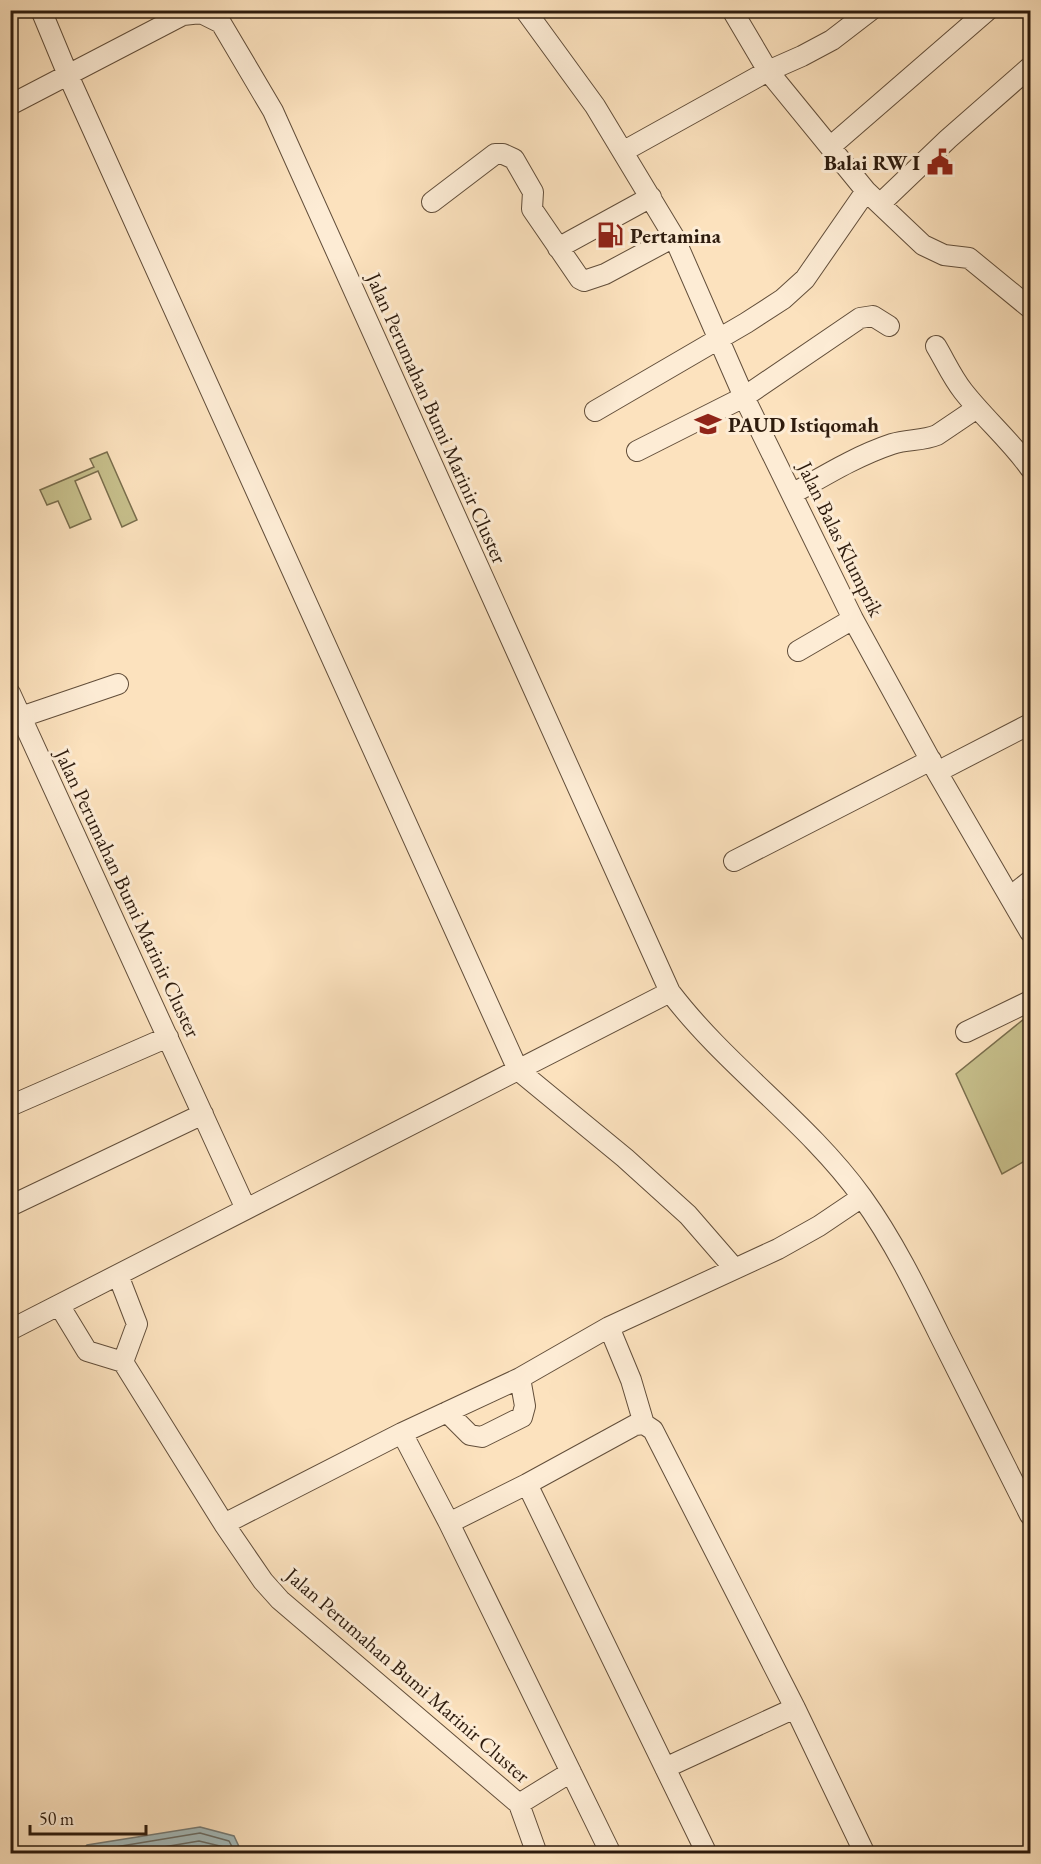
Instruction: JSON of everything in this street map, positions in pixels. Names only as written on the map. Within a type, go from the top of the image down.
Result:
[{"type":"street","points":[[41,10],[68,75],[518,1070],[625,1158],[688,1215],[734,1268]]},
{"type":"street","name":"Jalan Balas Klumprik","points":[[525,10],[596,106],[674,237],[744,397],[853,619],[934,766],[1030,932]]},
{"type":"street","points":[[732,10],[768,71],[873,198],[923,245],[944,255],[969,258],[1030,308]]},
{"type":"street","points":[[624,151],[768,71],[832,40],[871,10]]},
{"type":"street","points":[[830,147],[988,10]]},
{"type":"street","name":"Jalan Perumahan Bumi Marinir Cluster","points":[[10,105],[183,15],[201,13],[221,23],[273,111],[670,992],[683,1010],[744,1074],[818,1143],[862,1197],[901,1260],[1030,1515]]},
{"type":"street","points":[[595,411],[796,290],[873,198],[948,139],[1030,67]]},
{"type":"street","points":[[432,202],[495,154],[503,154],[514,159],[533,192],[532,209],[580,279],[584,281],[605,274],[674,237]]},
{"type":"street","points":[[558,248],[651,197]]},
{"type":"street","points":[[637,451],[744,397],[860,318],[873,316],[889,326]]},
{"type":"street","points":[[936,346],[954,378],[977,408],[1016,448],[1030,468]]},
{"type":"street","points":[[792,494],[869,452],[904,440],[931,438],[938,435],[977,408]]},
{"type":"street","points":[[798,651],[853,619]]},
{"type":"street","points":[[21,717],[118,684]]},
{"type":"street","name":"Jalan Perumahan Bumi Marinir Cluster","points":[[10,693],[246,1209]]},
{"type":"street","points":[[734,861],[934,766],[1030,724]]},
{"type":"street","points":[[1010,897],[1030,881]]},
{"type":"street","points":[[10,1330],[670,992]]},
{"type":"street","points":[[966,1032],[1030,1001]]},
{"type":"street","points":[[10,1106],[168,1037]]},
{"type":"street","points":[[10,1206],[203,1114]]},
{"type":"street","points":[[224,1524],[402,1433],[520,1378],[609,1327],[778,1249],[838,1214],[862,1197]]},
{"type":"street","points":[[59,1305],[87,1351],[123,1362],[137,1324],[118,1275]]},
{"type":"street","points":[[609,1327],[631,1380],[644,1424]]},
{"type":"street","name":"Jalan Perumahan Bumi Marinir Cluster","points":[[123,1362],[224,1524],[263,1581],[280,1600],[519,1804],[537,1854]]},
{"type":"street","points":[[447,1412],[470,1434],[482,1437],[522,1417],[525,1406],[520,1378]]},
{"type":"street","points":[[449,1523],[634,1425],[644,1424],[653,1430],[795,1708],[865,1854]]},
{"type":"street","name":"Jalan Perumahan Bumi Marinir Cluster","points":[[402,1433],[449,1523],[611,1854]]},
{"type":"street","points":[[526,1484],[707,1854]]},
{"type":"street","points":[[665,1768],[795,1708]]},
{"type":"street","name":"Jalan Perumahan Bumi Marinir Cluster","points":[[519,1804],[571,1772]]},
{"type":"shaded area","points":[[107,452],[137,520],[122,527],[98,471],[75,481],[91,519],[70,528],[58,501],[47,505],[40,490],[94,467],[90,459]]},
{"type":"shaded area","points":[[1030,1014],[1030,1158],[1002,1174],[956,1074]]},
{"type":"water","points":[[200,1827],[234,1836],[242,1853],[80,1853],[87,1845]]},
{"type":"place","name":"Balai RW I","points":[[940,162]]},
{"type":"place","name":"Pertamina","points":[[610,235]]},
{"type":"place","name":"PAUD Istiqomah","points":[[708,424]]}]
